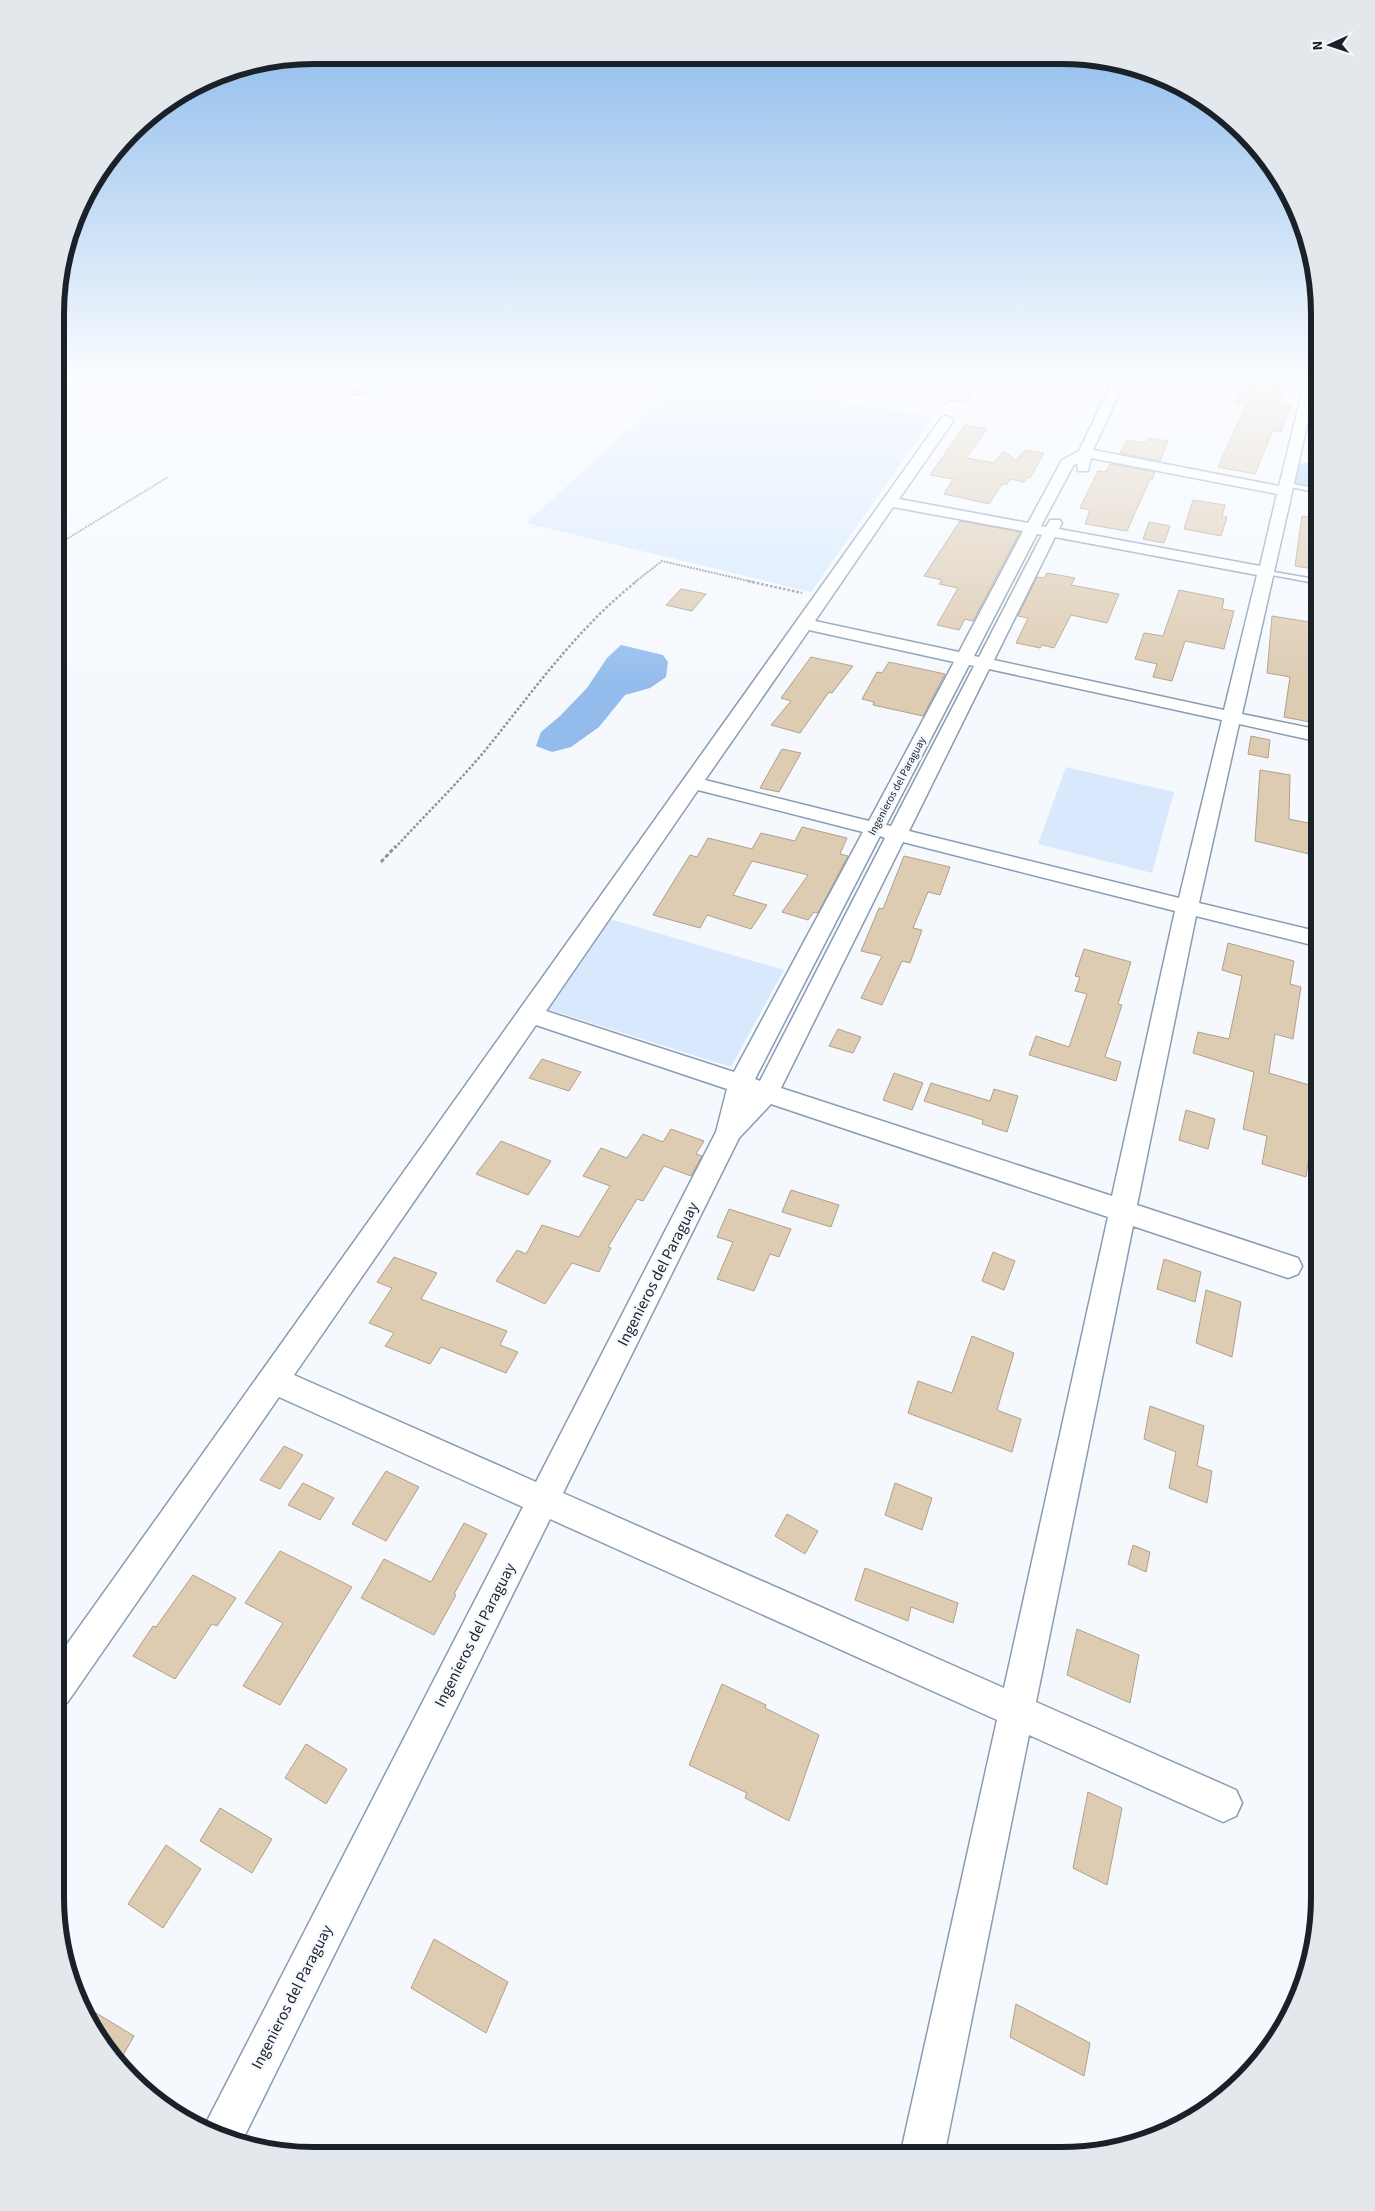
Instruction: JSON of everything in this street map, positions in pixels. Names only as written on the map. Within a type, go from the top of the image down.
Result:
[{"type":"street","points":[[64,1678],[804,624],[889,502],[903,479]]},
{"type":"street","name":"Ingenieros del Paraguay","points":[[225,2131],[729,1132],[740,1084],[964,659],[1042,530],[1076,479]]},
{"type":"street","points":[[1248,479],[1286,486]]},
{"type":"street","points":[[924,2147],[1187,907],[1288,479]]},
{"type":"street","points":[[889,502],[1266,572]]},
{"type":"street","name":"Ingenieros del Paraguay","points":[[729,1132],[766,1092],[984,663],[1042,530]]},
{"type":"street","points":[[804,624],[1311,734]]},
{"type":"street","points":[[692,782],[1311,938]]},
{"type":"street","points":[[530,1014],[1288,1266]]},
{"type":"street","points":[[273,1380],[1223,1803]]},
{"type":"lane","points":[[1286,486],[1311,490]]},
{"type":"lane","points":[[1266,572],[1311,580]]},
{"type":"path","points":[[64,541],[164,479]]},
{"type":"path","points":[[380,862],[481,755],[578,635],[611,600],[662,561],[822,598]]},
{"type":"shaded area","points":[[574,479],[890,479],[811,592],[526,523]]},
{"type":"shaded area","points":[[1296,479],[1311,479],[1311,487],[1297,485]]},
{"type":"shaded area","points":[[621,645],[663,655],[668,662],[666,677],[650,688],[625,695],[599,727],[571,747],[552,752],[536,746],[541,732],[560,716],[587,688],[607,658]]},
{"type":"shaded area","points":[[1066,767],[1174,792],[1152,873],[1038,844]]},
{"type":"shaded area","points":[[610,919],[784,970],[731,1067],[547,1009]]},
{"type":"building","points":[[953,479],[1010,479],[1007,484],[1002,484],[989,504],[944,494]]},
{"type":"building","points":[[1011,479],[1026,479],[1024,482]]},
{"type":"building","points":[[1094,479],[1150,479],[1127,531],[1085,524],[1090,510],[1080,508]]},
{"type":"building","points":[[1193,500],[1225,505],[1222,516],[1227,517],[1221,536],[1184,529]]},
{"type":"building","points":[[1302,516],[1311,518],[1311,569],[1295,566]]},
{"type":"building","points":[[960,521],[1020,532],[973,621],[965,619],[959,630],[937,625],[958,588],[939,584],[942,580],[924,576]]},
{"type":"building","points":[[1149,522],[1170,526],[1164,543],[1143,539]]},
{"type":"building","points":[[1047,573],[1075,578],[1071,585],[1119,594],[1107,623],[1071,615],[1054,648],[1042,645],[1040,648],[1016,643],[1028,618],[1018,616],[1037,577],[1044,578]]},
{"type":"building","points":[[681,589],[706,594],[692,611],[666,605]]},
{"type":"building","points":[[1179,590],[1224,599],[1222,609],[1234,611],[1224,649],[1185,641],[1172,681],[1153,677],[1157,664],[1135,659],[1144,633],[1163,636]]},
{"type":"building","points":[[1272,616],[1311,622],[1311,722],[1284,717],[1290,677],[1267,673]]},
{"type":"building","points":[[811,657],[853,666],[832,693],[829,692],[800,733],[771,725],[791,701],[781,698]]},
{"type":"building","points":[[889,662],[945,674],[923,716],[873,705],[874,702],[862,699],[877,672],[882,673]]},
{"type":"building","points":[[1251,736],[1270,740],[1268,758],[1248,754]]},
{"type":"building","points":[[782,749],[801,753],[779,792],[760,788]]},
{"type":"building","points":[[1260,770],[1290,775],[1289,819],[1311,824],[1309,854],[1255,841]]},
{"type":"building","points":[[802,827],[847,838],[840,854],[848,856],[818,913],[814,912],[808,920],[782,912],[808,875],[752,861],[733,895],[767,905],[751,929],[707,915],[700,928],[653,915],[690,855],[697,857],[708,838],[752,849],[761,833],[795,841]]},
{"type":"building","points":[[904,856],[950,867],[940,895],[928,892],[913,928],[922,930],[910,963],[902,961],[882,1005],[861,998],[882,956],[861,951],[879,908],[883,909]]},
{"type":"building","points":[[1228,943],[1294,961],[1290,984],[1301,987],[1293,1039],[1275,1034],[1269,1073],[1311,1086],[1311,1144],[1306,1177],[1262,1164],[1267,1136],[1243,1129],[1254,1072],[1193,1053],[1198,1032],[1229,1039],[1242,976],[1222,970]]},
{"type":"building","points":[[1084,949],[1131,962],[1118,1004],[1122,1005],[1105,1057],[1121,1062],[1116,1081],[1029,1055],[1036,1036],[1069,1047],[1087,994],[1075,991],[1080,977],[1075,976]]},
{"type":"building","points":[[838,1029],[861,1037],[853,1053],[829,1046]]},
{"type":"building","points":[[542,1059],[581,1072],[569,1091],[529,1078]]},
{"type":"building","points":[[894,1073],[923,1083],[912,1110],[883,1100]]},
{"type":"building","points":[[931,1083],[990,1101],[994,1089],[1018,1096],[1007,1132],[982,1124],[983,1120],[924,1101]]},
{"type":"building","points":[[1186,1110],[1215,1119],[1208,1149],[1179,1140]]},
{"type":"building","points":[[671,1129],[704,1141],[696,1154],[702,1156],[691,1176],[664,1166],[643,1201],[637,1199],[608,1247],[611,1248],[599,1272],[572,1263],[545,1304],[496,1281],[517,1250],[526,1254],[542,1225],[579,1237],[610,1186],[583,1176],[601,1148],[627,1158],[643,1134],[663,1142]]},
{"type":"building","points":[[501,1141],[551,1161],[528,1195],[476,1174]]},
{"type":"building","points":[[791,1190],[839,1205],[831,1227],[782,1212]]},
{"type":"building","points":[[729,1209],[791,1229],[779,1257],[770,1254],[754,1291],[717,1279],[733,1242],[717,1237]]},
{"type":"building","points":[[993,1252],[1015,1261],[1004,1290],[982,1281]]},
{"type":"building","points":[[394,1257],[437,1273],[421,1299],[507,1331],[500,1345],[518,1352],[506,1373],[441,1347],[430,1364],[385,1346],[394,1333],[369,1323],[392,1288],[377,1282]]},
{"type":"building","points":[[1164,1259],[1201,1272],[1195,1302],[1157,1289]]},
{"type":"building","points":[[1206,1290],[1241,1302],[1232,1357],[1196,1343]]},
{"type":"building","points":[[972,1336],[1014,1353],[997,1410],[1021,1419],[1012,1452],[908,1413],[918,1381],[952,1393]]},
{"type":"building","points":[[1150,1406],[1204,1426],[1197,1466],[1212,1471],[1207,1503],[1169,1488],[1176,1452],[1144,1439]]},
{"type":"building","points":[[284,1446],[303,1455],[280,1489],[260,1480]]},
{"type":"building","points":[[386,1471],[419,1487],[386,1541],[352,1524]]},
{"type":"building","points":[[303,1483],[334,1498],[320,1520],[288,1505]]},
{"type":"building","points":[[895,1483],[932,1498],[922,1530],[885,1515]]},
{"type":"building","points":[[787,1514],[818,1531],[805,1554],[775,1536]]},
{"type":"building","points":[[464,1523],[487,1534],[434,1635],[361,1598],[384,1559],[431,1582]]},
{"type":"building","points":[[1133,1545],[1150,1552],[1146,1572],[1128,1564]]},
{"type":"building","points":[[280,1551],[352,1587],[280,1705],[243,1686],[283,1623],[245,1603]]},
{"type":"building","points":[[865,1568],[958,1603],[953,1623],[911,1607],[908,1621],[855,1600]]},
{"type":"building","points":[[193,1575],[236,1598],[217,1626],[212,1624],[175,1679],[133,1656],[153,1626],[156,1627]]},
{"type":"building","points":[[1077,1629],[1139,1655],[1130,1703],[1067,1675]]},
{"type":"building","points":[[722,1684],[766,1705],[765,1708],[819,1735],[789,1821],[745,1798],[747,1793],[689,1765]]},
{"type":"building","points":[[306,1744],[347,1769],[326,1804],[285,1778]]},
{"type":"building","points":[[1088,1792],[1122,1808],[1107,1885],[1073,1868]]},
{"type":"building","points":[[220,1808],[272,1839],[252,1873],[200,1841]]},
{"type":"building","points":[[166,1845],[201,1869],[163,1928],[128,1904]]},
{"type":"building","points":[[434,1939],[508,1982],[486,2033],[411,1988]]},
{"type":"building","points":[[1016,2004],[1090,2043],[1084,2076],[1010,2037]]},
{"type":"building","points":[[90,2009],[134,2036],[122,2057],[115,2050]]}]
